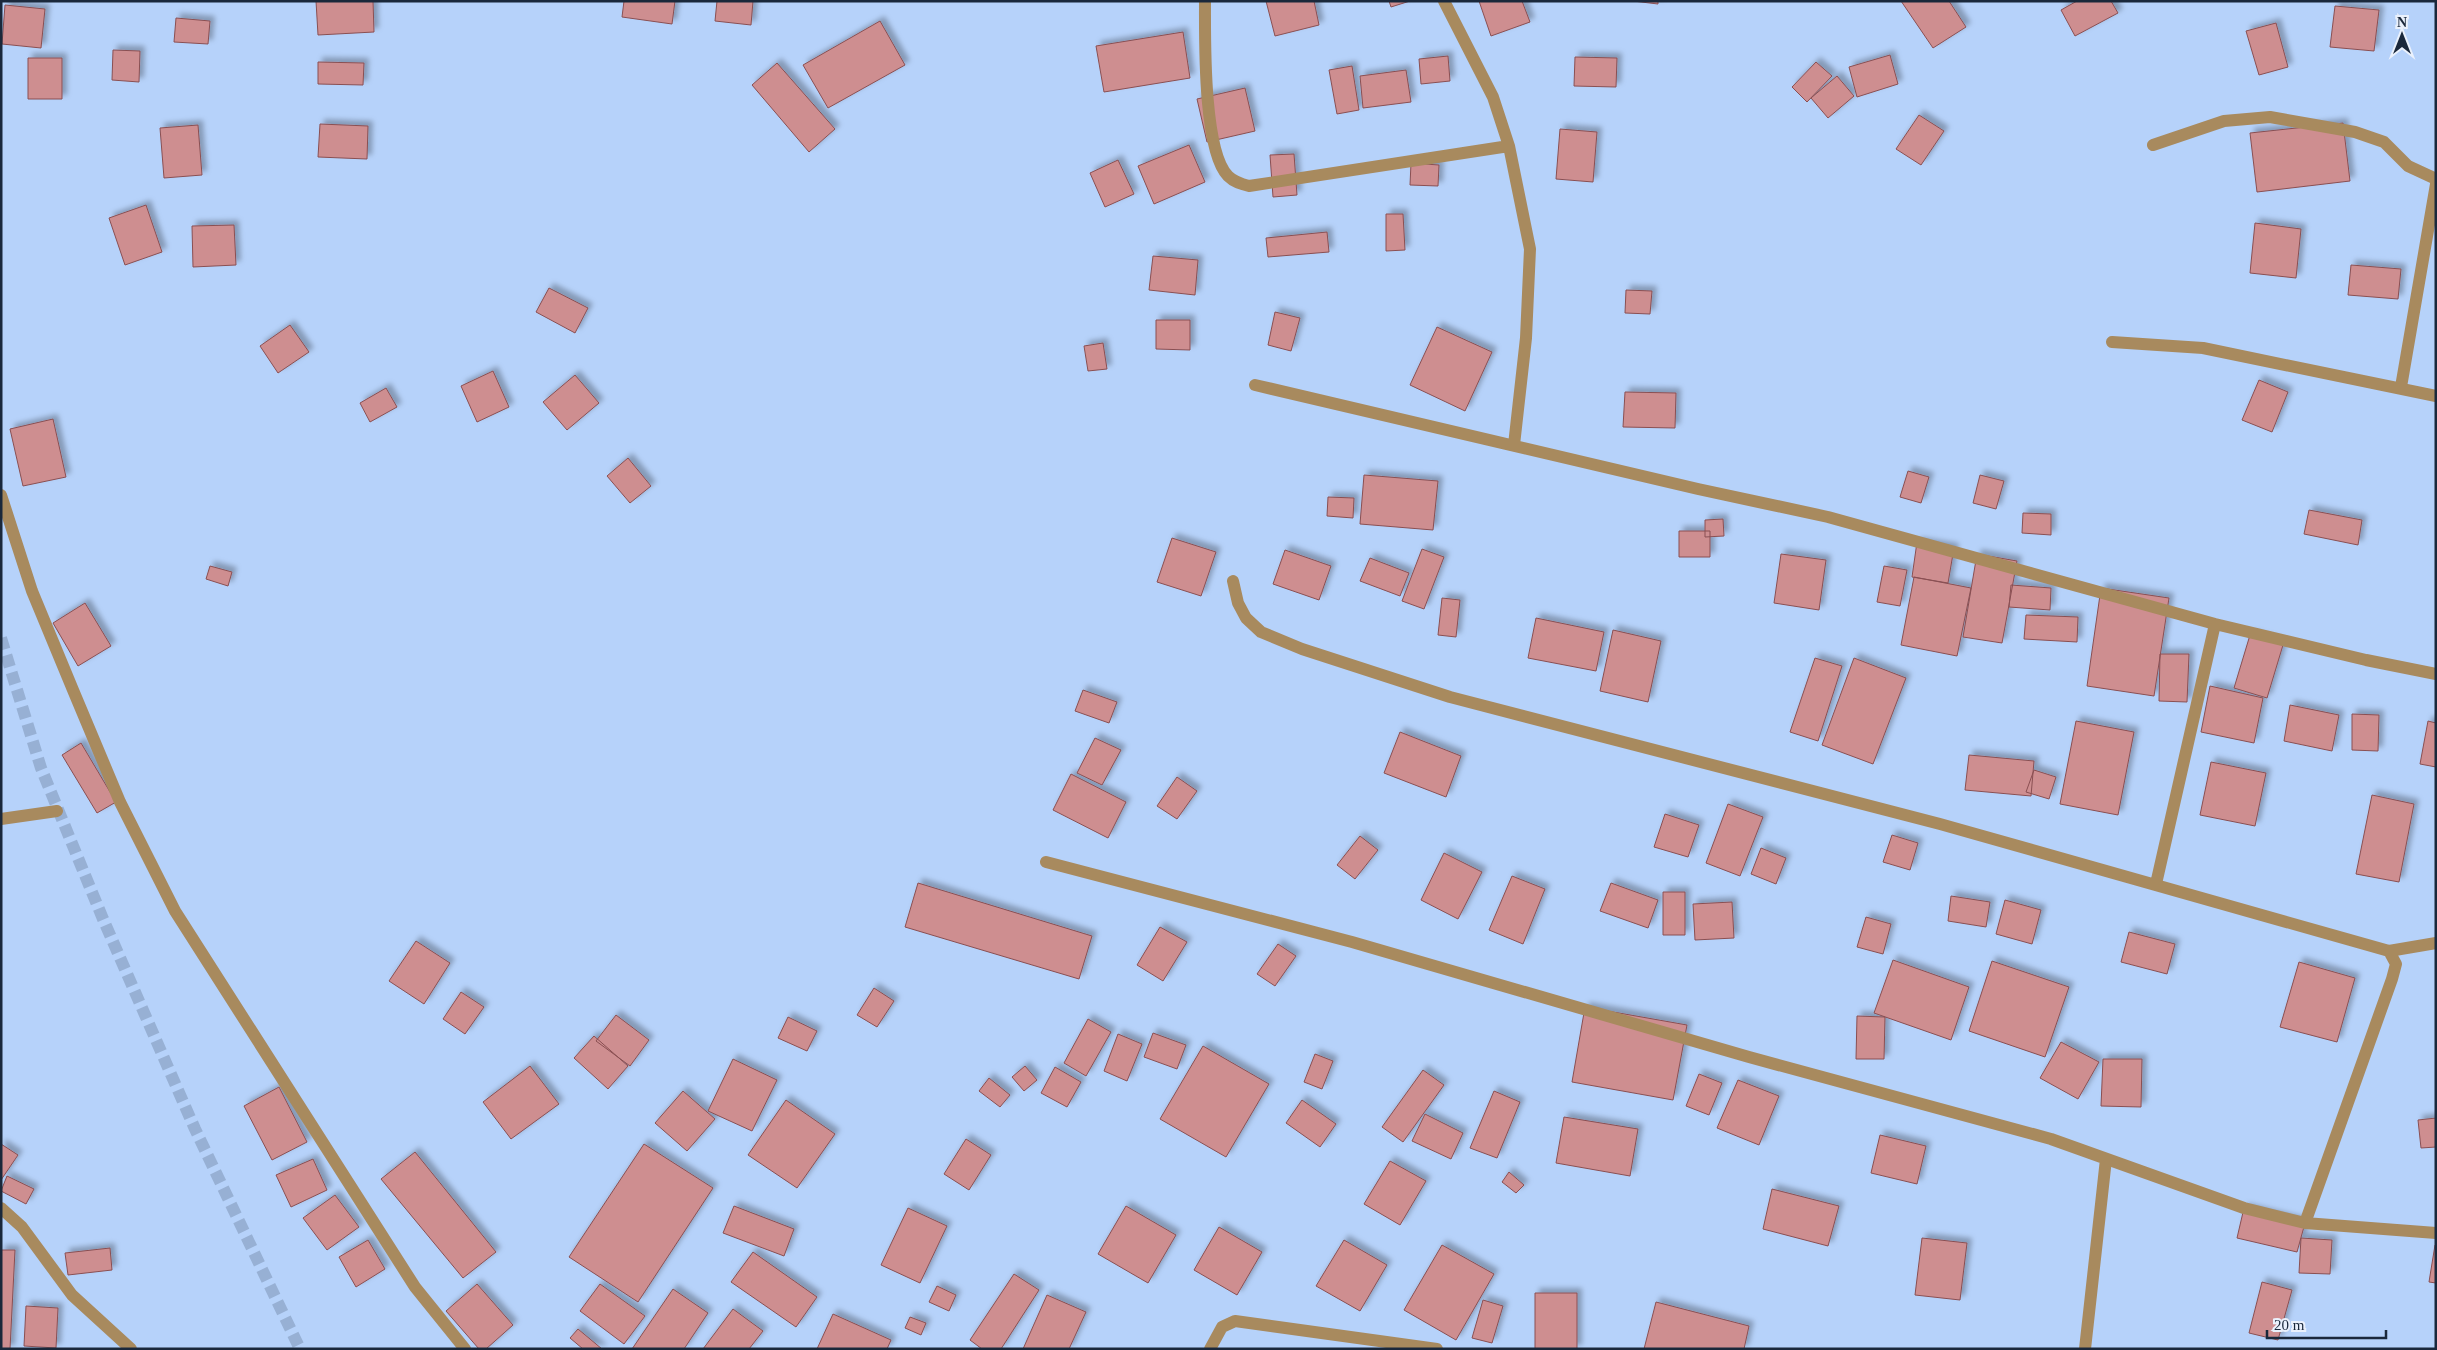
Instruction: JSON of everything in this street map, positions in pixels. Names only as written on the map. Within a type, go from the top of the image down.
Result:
[{"type":"street","points":[[1205,1],[1208,112],[1218,158],[1227,175],[1237,183],[1249,186],[1508,146]]},
{"type":"street","points":[[1444,1],[1493,97],[1508,146],[1530,249],[1526,338],[1514,444]]},
{"type":"street","points":[[2153,145],[2224,122],[2270,117],[2355,132],[2384,142],[2408,166],[2436,179]]},
{"type":"street","points":[[2400,387],[2436,184]]},
{"type":"street","points":[[2112,342],[2203,348],[2400,387],[2436,396]]},
{"type":"street","points":[[1255,385],[1514,444],[1698,489],[1828,517],[2215,624],[2366,660],[2436,674]]},
{"type":"street","points":[[1,495],[32,591],[80,708],[120,802],[175,912],[415,1287],[465,1349]]},
{"type":"street","points":[[1234,581],[1238,603],[1246,618],[1261,632],[1302,649],[1450,697],[1940,824],[2389,951],[2436,943]]},
{"type":"street","points":[[2156,884],[2215,624]]},
{"type":"street","points":[[1,819],[57,811]]},
{"type":"street","points":[[1046,862],[1352,942],[1749,1057],[2051,1139],[2244,1208],[2305,1223],[2436,1233]]},
{"type":"street","points":[[2305,1223],[2392,980],[2396,964],[2389,951]]},
{"type":"street","points":[[2085,1349],[2106,1159]]},
{"type":"street","points":[[1,1208],[22,1227],[72,1295],[131,1349]]},
{"type":"street","points":[[1210,1349],[1222,1327],[1235,1321],[1437,1349]]},
{"type":"building","points":[[316,1],[373,1],[374,32],[318,35]]},
{"type":"building","points":[[624,1],[675,1],[672,24],[622,17]]},
{"type":"building","points":[[717,1],[753,1],[751,25],[715,21]]},
{"type":"building","points":[[1266,1],[1314,1],[1319,25],[1275,36]]},
{"type":"building","points":[[1389,1],[1410,1],[1391,7]]},
{"type":"building","points":[[1479,1],[1522,1],[1530,22],[1491,36]]},
{"type":"building","points":[[1633,1],[1658,1],[1658,4]]},
{"type":"building","points":[[1901,1],[1949,1],[1966,27],[1933,48]]},
{"type":"building","points":[[2077,1],[2111,1],[2118,13],[2075,36],[2061,10]]},
{"type":"building","points":[[5,5],[45,9],[41,48],[2,44]]},
{"type":"building","points":[[2335,6],[2379,10],[2374,51],[2330,47]]},
{"type":"building","points":[[176,18],[210,21],[208,44],[174,42]]},
{"type":"building","points":[[880,21],[905,65],[828,108],[803,65]]},
{"type":"building","points":[[2276,23],[2288,67],[2259,75],[2246,31]]},
{"type":"building","points":[[1183,32],[1190,78],[1104,92],[1096,46]]},
{"type":"building","points":[[113,50],[140,51],[139,82],[112,80]]},
{"type":"building","points":[[1890,55],[1898,84],[1857,97],[1849,67]]},
{"type":"building","points":[[1448,56],[1450,81],[1421,84],[1419,59]]},
{"type":"building","points":[[1575,57],[1617,58],[1616,87],[1574,86]]},
{"type":"building","points":[[28,58],[62,58],[62,99],[28,99]]},
{"type":"building","points":[[318,62],[364,63],[363,85],[318,84]]},
{"type":"building","points":[[1816,62],[1832,76],[1807,102],[1792,87]]},
{"type":"building","points":[[777,63],[835,129],[809,152],[752,85]]},
{"type":"building","points":[[1352,66],[1359,110],[1337,114],[1329,70]]},
{"type":"building","points":[[1406,70],[1411,102],[1363,108],[1360,76]]},
{"type":"building","points":[[1837,76],[1854,96],[1828,118],[1811,98]]},
{"type":"building","points":[[1245,88],[1255,131],[1207,142],[1197,99]]},
{"type":"building","points":[[1919,115],[1944,131],[1921,165],[1896,149]]},
{"type":"building","points":[[2343,123],[2350,181],[2257,192],[2250,133]]},
{"type":"building","points":[[320,124],[368,126],[367,159],[318,157]]},
{"type":"building","points":[[198,125],[202,175],[164,178],[160,128]]},
{"type":"building","points":[[1560,129],[1597,132],[1593,182],[1556,179]]},
{"type":"building","points":[[1189,145],[1205,182],[1154,204],[1138,166]]},
{"type":"building","points":[[1294,154],[1297,195],[1273,197],[1270,155]]},
{"type":"building","points":[[1118,160],[1134,194],[1105,207],[1090,173]]},
{"type":"building","points":[[1411,163],[1439,165],[1438,186],[1410,185]]},
{"type":"building","points":[[146,205],[162,252],[125,265],[109,218]]},
{"type":"building","points":[[1386,214],[1403,214],[1405,250],[1386,251]]},
{"type":"building","points":[[2255,223],[2301,229],[2296,278],[2250,273]]},
{"type":"building","points":[[234,225],[236,265],[193,267],[192,226]]},
{"type":"building","points":[[1327,232],[1329,252],[1268,257],[1266,238]]},
{"type":"building","points":[[1153,256],[1198,260],[1195,295],[1149,290]]},
{"type":"building","points":[[2351,265],[2401,269],[2398,299],[2348,295]]},
{"type":"building","points":[[549,288],[588,308],[575,333],[536,312]]},
{"type":"building","points":[[1626,290],[1652,291],[1650,314],[1625,313]]},
{"type":"building","points":[[1275,312],[1300,318],[1291,351],[1268,345]]},
{"type":"building","points":[[1156,320],[1190,320],[1190,350],[1156,349]]},
{"type":"building","points":[[290,325],[309,352],[278,373],[260,346]]},
{"type":"building","points":[[1437,327],[1492,352],[1465,411],[1410,385]]},
{"type":"building","points":[[1103,343],[1107,369],[1088,371],[1084,346]]},
{"type":"building","points":[[493,371],[509,407],[477,422],[461,386]]},
{"type":"building","points":[[575,375],[599,403],[567,430],[543,402]]},
{"type":"building","points":[[2259,380],[2288,392],[2272,432],[2242,420]]},
{"type":"building","points":[[386,388],[397,407],[370,422],[360,403]]},
{"type":"building","points":[[1625,392],[1676,393],[1675,428],[1623,427]]},
{"type":"building","points":[[53,419],[66,477],[23,486],[10,429]]},
{"type":"building","points":[[628,458],[651,486],[630,503],[607,476]]},
{"type":"building","points":[[1908,471],[1929,477],[1921,503],[1900,497]]},
{"type":"building","points":[[1364,475],[1438,481],[1433,530],[1360,524]]},
{"type":"building","points":[[1980,475],[2004,481],[1996,509],[1973,503]]},
{"type":"building","points":[[1328,497],[1354,498],[1353,518],[1327,516]]},
{"type":"building","points":[[2309,510],[2362,520],[2358,545],[2304,534]]},
{"type":"building","points":[[2023,513],[2051,514],[2051,535],[2022,533]]},
{"type":"building","points":[[1723,519],[1724,536],[1705,537],[1705,520]]},
{"type":"building","points":[[1679,531],[1710,531],[1710,557],[1679,557]]},
{"type":"building","points":[[1172,538],[1216,552],[1201,596],[1157,582]]},
{"type":"building","points":[[1917,542],[1954,548],[1948,583],[1912,577]]},
{"type":"building","points":[[1422,549],[1444,557],[1424,609],[1402,601]]},
{"type":"building","points":[[1285,550],[1331,566],[1319,600],[1273,584]]},
{"type":"building","points":[[1781,554],[1826,560],[1819,610],[1774,603]]},
{"type":"building","points":[[1977,554],[2017,561],[2002,643],[1963,637]]},
{"type":"building","points":[[1370,558],[1409,573],[1400,596],[1360,581]]},
{"type":"building","points":[[210,566],[232,572],[228,586],[206,579]]},
{"type":"building","points":[[1884,566],[1907,570],[1900,606],[1877,602]]},
{"type":"building","points":[[1914,577],[1971,588],[1957,656],[1901,645]]},
{"type":"building","points":[[2011,585],[2051,588],[2050,610],[2009,607]]},
{"type":"building","points":[[2101,588],[2169,598],[2154,696],[2087,686]]},
{"type":"building","points":[[1442,598],[1460,600],[1456,637],[1438,635]]},
{"type":"building","points":[[85,603],[111,646],[78,666],[53,623]]},
{"type":"building","points":[[2026,615],[2078,617],[2077,642],[2024,639]]},
{"type":"building","points":[[1536,618],[1604,632],[1596,671],[1528,658]]},
{"type":"building","points":[[1613,630],[1661,641],[1648,702],[1600,691]]},
{"type":"building","points":[[2250,635],[2283,645],[2267,698],[2234,688]]},
{"type":"building","points":[[2160,654],[2189,654],[2187,702],[2159,701]]},
{"type":"building","points":[[1815,658],[1842,666],[1818,741],[1790,732]]},
{"type":"building","points":[[1854,658],[1906,678],[1873,764],[1822,745]]},
{"type":"building","points":[[2210,686],[2263,698],[2254,743],[2201,732]]},
{"type":"building","points":[[1083,690],[1117,702],[1109,723],[1075,711]]},
{"type":"building","points":[[2290,705],[2339,715],[2332,751],[2284,741]]},
{"type":"building","points":[[2352,714],[2379,715],[2378,751],[2352,750]]},
{"type":"building","points":[[2076,721],[2134,732],[2118,815],[2060,804]]},
{"type":"building","points":[[2428,721],[2436,723],[2436,767],[2420,764]]},
{"type":"building","points":[[1400,732],[1461,756],[1446,797],[1384,773]]},
{"type":"building","points":[[1095,738],[1121,750],[1102,785],[1077,773]]},
{"type":"building","points":[[81,743],[116,802],[97,813],[62,755]]},
{"type":"building","points":[[1969,755],[2034,761],[2031,796],[1965,790]]},
{"type":"building","points":[[2211,762],[2266,773],[2255,826],[2200,815]]},
{"type":"building","points":[[2034,770],[2056,777],[2049,799],[2026,792]]},
{"type":"building","points":[[1071,774],[1126,802],[1108,838],[1053,810]]},
{"type":"building","points":[[1177,777],[1197,791],[1177,819],[1157,806]]},
{"type":"building","points":[[2372,795],[2414,804],[2399,882],[2356,874]]},
{"type":"building","points":[[1728,804],[1763,817],[1740,876],[1706,863]]},
{"type":"building","points":[[1665,814],[1699,825],[1688,857],[1654,847]]},
{"type":"building","points":[[1892,835],[1918,843],[1910,870],[1883,862]]},
{"type":"building","points":[[1360,836],[1378,850],[1355,879],[1337,865]]},
{"type":"building","points":[[1761,848],[1786,858],[1776,884],[1751,874]]},
{"type":"building","points":[[1444,853],[1482,872],[1458,919],[1421,900]]},
{"type":"building","points":[[1512,876],[1545,889],[1523,944],[1489,930]]},
{"type":"building","points":[[918,883],[1092,936],[1079,979],[905,927]]},
{"type":"building","points":[[1611,883],[1658,900],[1648,928],[1600,911]]},
{"type":"building","points":[[1663,892],[1685,892],[1685,935],[1663,935]]},
{"type":"building","points":[[1951,896],[1990,902],[1986,927],[1948,921]]},
{"type":"building","points":[[2005,900],[2041,910],[2032,944],[1996,934]]},
{"type":"building","points":[[1732,902],[1734,938],[1695,940],[1693,904]]},
{"type":"building","points":[[1866,917],[1891,924],[1883,954],[1857,947]]},
{"type":"building","points":[[1160,927],[1187,942],[1163,981],[1137,965]]},
{"type":"building","points":[[2129,932],[2175,944],[2167,974],[2121,962]]},
{"type":"building","points":[[416,941],[450,963],[424,1004],[389,981]]},
{"type":"building","points":[[1278,944],[1296,956],[1275,986],[1257,974]]},
{"type":"building","points":[[1893,960],[1969,987],[1951,1040],[1874,1013]]},
{"type":"building","points":[[1992,961],[2069,987],[2045,1057],[1969,1031]]},
{"type":"building","points":[[2299,962],[2355,978],[2337,1042],[2280,1027]]},
{"type":"building","points":[[874,988],[894,1001],[877,1027],[857,1015]]},
{"type":"building","points":[[461,992],[484,1007],[465,1034],[443,1019]]},
{"type":"building","points":[[1585,1007],[1687,1025],[1673,1100],[1572,1082]]},
{"type":"building","points":[[616,1015],[649,1040],[630,1066],[596,1041]]},
{"type":"building","points":[[1857,1016],[1885,1017],[1884,1059],[1856,1059]]},
{"type":"building","points":[[788,1017],[817,1031],[807,1051],[778,1038]]},
{"type":"building","points":[[1088,1019],[1111,1032],[1086,1076],[1064,1063]]},
{"type":"building","points":[[1153,1033],[1186,1045],[1177,1069],[1144,1057]]},
{"type":"building","points":[[1118,1034],[1142,1044],[1127,1081],[1104,1071]]},
{"type":"building","points":[[594,1036],[628,1066],[608,1089],[574,1058]]},
{"type":"building","points":[[2061,1042],[2099,1062],[2078,1099],[2040,1078]]},
{"type":"building","points":[[1203,1046],[1269,1084],[1226,1157],[1160,1119]]},
{"type":"building","points":[[1315,1054],[1333,1061],[1322,1089],[1304,1082]]},
{"type":"building","points":[[733,1059],[777,1080],[752,1131],[708,1111]]},
{"type":"building","points":[[2103,1059],[2142,1059],[2141,1107],[2101,1106]]},
{"type":"building","points":[[530,1066],[559,1104],[511,1139],[483,1102]]},
{"type":"building","points":[[1025,1066],[1037,1080],[1024,1091],[1012,1077]]},
{"type":"building","points":[[1055,1067],[1081,1082],[1067,1107],[1041,1093]]},
{"type":"building","points":[[1423,1070],[1444,1085],[1403,1142],[1382,1127]]},
{"type":"building","points":[[1699,1074],[1722,1083],[1709,1115],[1686,1106]]},
{"type":"building","points":[[989,1078],[1010,1095],[1000,1107],[979,1091]]},
{"type":"building","points":[[1738,1080],[1779,1096],[1759,1145],[1717,1128]]},
{"type":"building","points":[[279,1087],[307,1142],[272,1160],[244,1106]]},
{"type":"building","points":[[683,1091],[715,1119],[687,1151],[655,1123]]},
{"type":"building","points":[[1494,1091],[1520,1102],[1497,1158],[1470,1148]]},
{"type":"building","points":[[786,1100],[835,1134],[797,1188],[748,1155]]},
{"type":"building","points":[[1302,1100],[1336,1124],[1320,1147],[1286,1123]]},
{"type":"building","points":[[1425,1114],[1463,1133],[1451,1159],[1412,1141]]},
{"type":"building","points":[[1564,1117],[1638,1129],[1630,1176],[1556,1163]]},
{"type":"building","points":[[2436,1118],[2436,1147],[2421,1148],[2418,1120]]},
{"type":"building","points":[[1880,1135],[1926,1146],[1917,1184],[1871,1173]]},
{"type":"building","points":[[966,1139],[991,1155],[969,1190],[944,1174]]},
{"type":"building","points":[[1,1144],[18,1155],[1,1180]]},
{"type":"building","points":[[644,1144],[713,1188],[638,1302],[569,1257]]},
{"type":"building","points":[[415,1152],[496,1252],[463,1278],[381,1179]]},
{"type":"building","points":[[313,1159],[327,1190],[291,1207],[276,1175]]},
{"type":"building","points":[[1390,1161],[1426,1181],[1400,1225],[1364,1204]]},
{"type":"building","points":[[1509,1172],[1524,1185],[1516,1193],[1502,1182]]},
{"type":"building","points":[[7,1176],[34,1189],[26,1204],[1,1191]]},
{"type":"building","points":[[1772,1189],[1839,1206],[1828,1246],[1763,1229]]},
{"type":"building","points":[[335,1195],[359,1227],[327,1250],[303,1218]]},
{"type":"building","points":[[734,1206],[794,1229],[784,1256],[723,1233]]},
{"type":"building","points":[[1126,1206],[1176,1235],[1148,1283],[1098,1254]]},
{"type":"building","points":[[908,1208],[947,1226],[920,1283],[881,1265]]},
{"type":"building","points":[[2244,1208],[2305,1223],[2297,1252],[2237,1238]]},
{"type":"building","points":[[1219,1227],[1262,1252],[1237,1295],[1194,1270]]},
{"type":"building","points":[[1922,1238],[1967,1243],[1960,1300],[1915,1295]]},
{"type":"building","points":[[2301,1238],[2332,1240],[2330,1274],[2299,1273]]},
{"type":"building","points":[[368,1240],[385,1269],[356,1287],[339,1257]]},
{"type":"building","points":[[1344,1240],[1387,1265],[1360,1311],[1316,1286]]},
{"type":"building","points":[[1442,1245],[1494,1274],[1456,1340],[1404,1310]]},
{"type":"building","points":[[2436,1245],[2436,1283],[2429,1282]]},
{"type":"building","points":[[110,1248],[112,1270],[68,1275],[65,1253]]},
{"type":"building","points":[[1,1250],[15,1250],[10,1349],[1,1349]]},
{"type":"building","points":[[753,1252],[817,1297],[796,1327],[731,1282]]},
{"type":"building","points":[[1014,1274],[1039,1290],[1001,1349],[982,1349],[970,1340]]},
{"type":"building","points":[[2262,1282],[2292,1290],[2278,1340],[2249,1333]]},
{"type":"building","points":[[477,1284],[513,1325],[486,1349],[479,1349],[446,1311]]},
{"type":"building","points":[[600,1284],[645,1316],[624,1344],[580,1311]]},
{"type":"building","points":[[937,1286],[956,1295],[949,1311],[929,1302]]},
{"type":"building","points":[[673,1289],[708,1313],[684,1349],[632,1349]]},
{"type":"building","points":[[1535,1293],[1577,1293],[1577,1349],[1535,1349]]},
{"type":"building","points":[[1047,1295],[1086,1312],[1069,1349],[1023,1349]]},
{"type":"building","points":[[1483,1300],[1503,1306],[1492,1343],[1472,1338]]},
{"type":"building","points":[[1656,1302],[1749,1326],[1744,1349],[1644,1349]]},
{"type":"building","points":[[26,1306],[58,1308],[56,1348],[24,1346]]},
{"type":"building","points":[[733,1309],[763,1331],[749,1349],[703,1349]]},
{"type":"building","points":[[833,1314],[891,1340],[887,1349],[817,1349]]},
{"type":"building","points":[[910,1317],[926,1323],[921,1335],[905,1328]]},
{"type":"building","points":[[578,1329],[602,1349],[583,1349],[570,1338]]},
{"type":"tunnel","points":[[1,638],[41,768],[103,919],[195,1129],[300,1349]]}]
